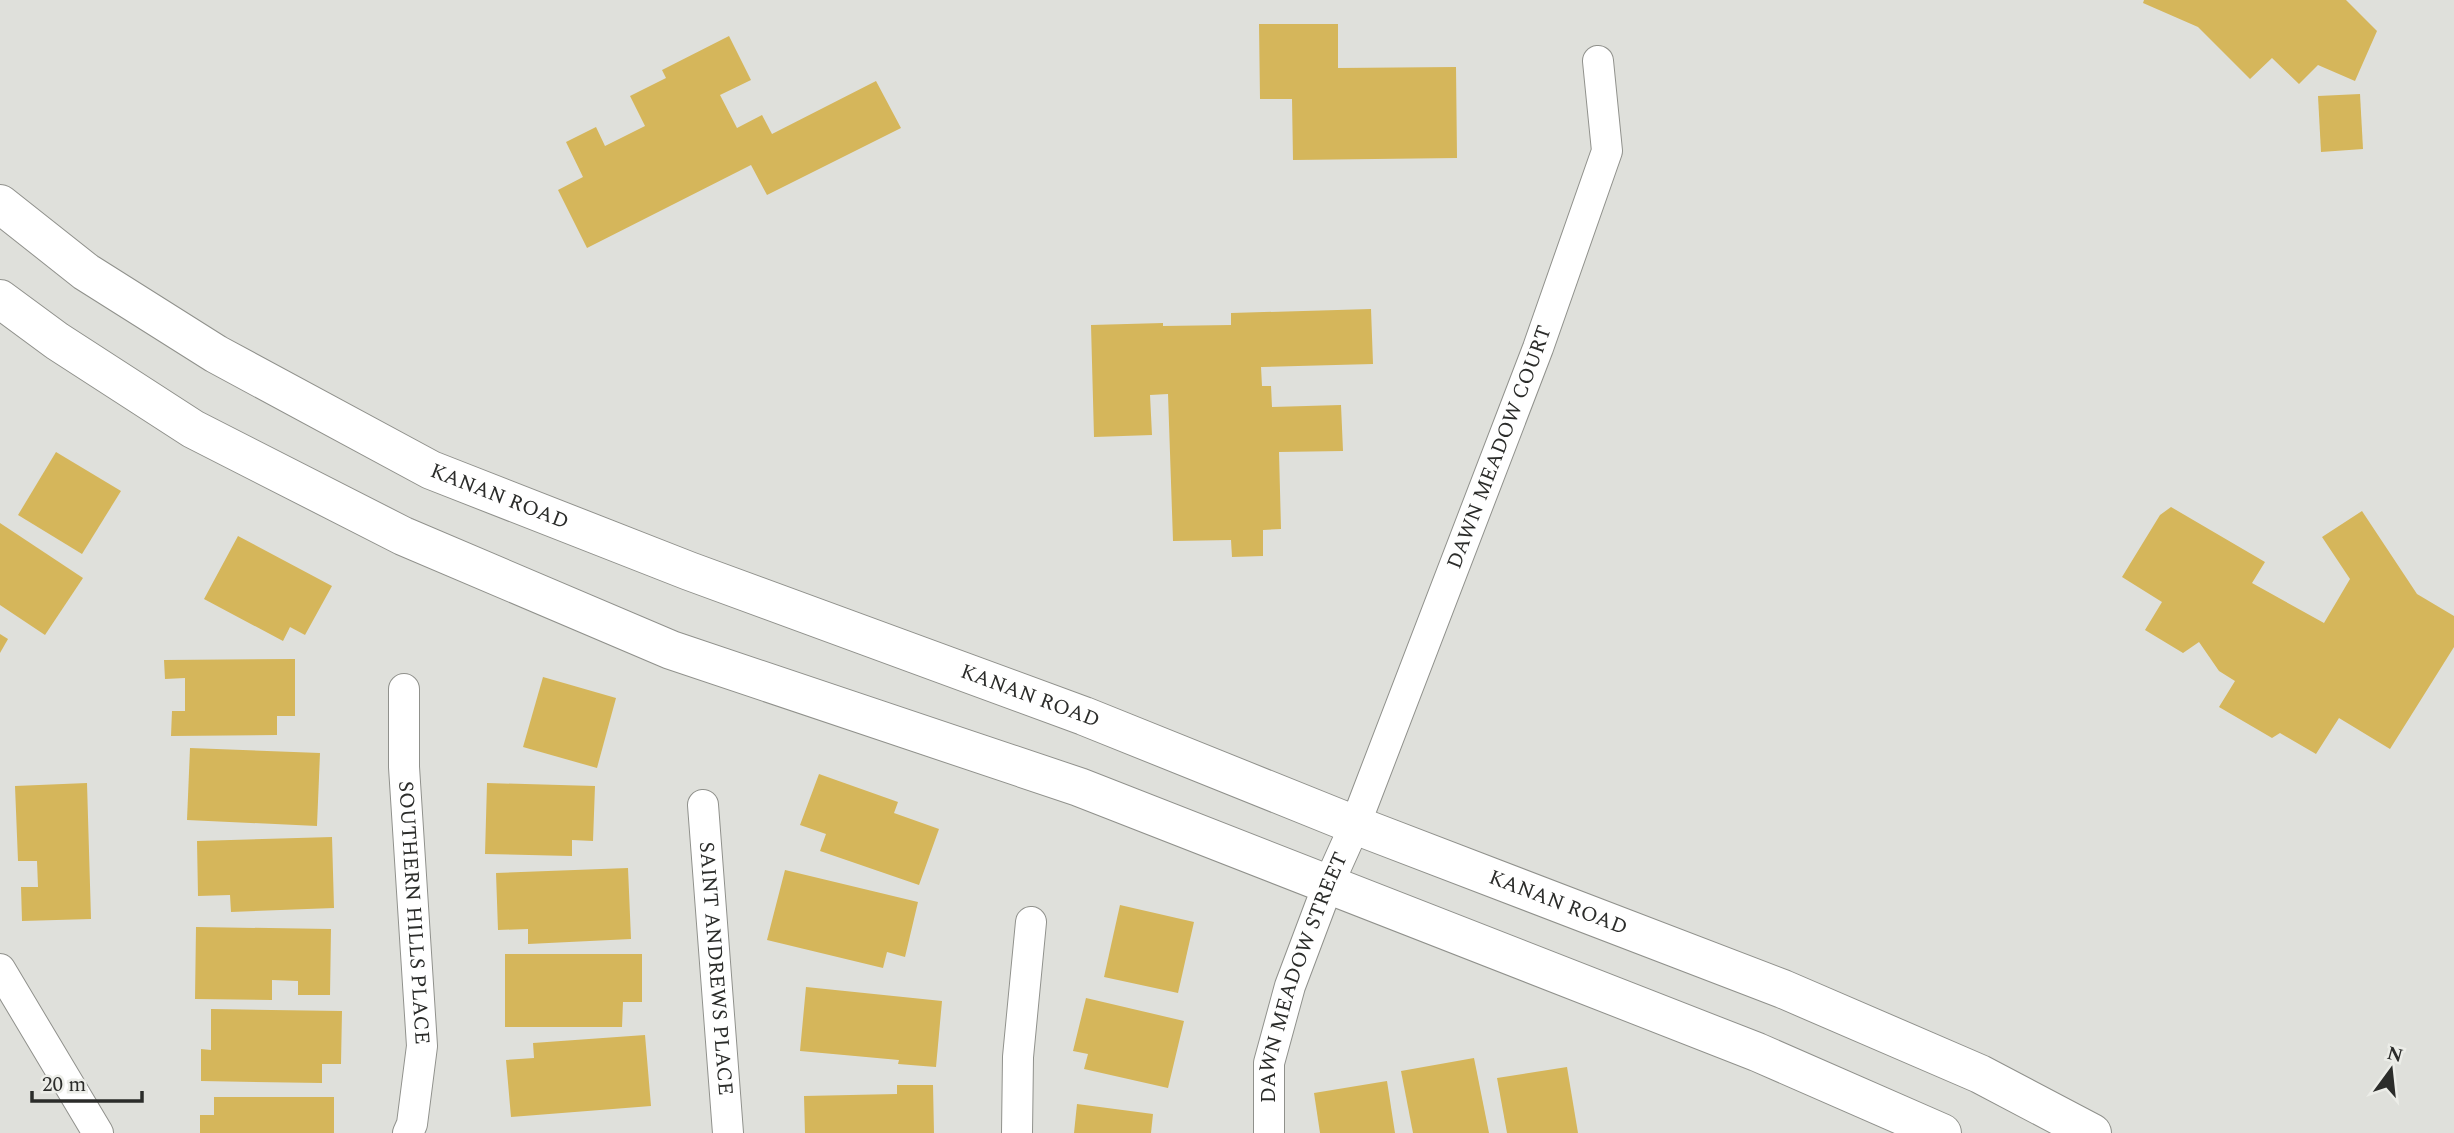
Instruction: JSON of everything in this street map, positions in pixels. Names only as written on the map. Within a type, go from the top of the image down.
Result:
[{"type":"main road","name":"KANAN ROAD","points":[[0,204],[86,272],[216,354],[431,470],[689,571],[1084,716],[1355,825],[1783,989],[1980,1074],[2092,1133]]},
{"type":"main road","points":[[0,299],[57,341],[193,429],[403,536],[671,650],[1079,787],[1758,1052],[1942,1133]]},
{"type":"street","name":"DAWN MEADOW COURT","points":[[1355,825],[1538,348],[1607,151],[1598,61]]},
{"type":"street","name":"SOUTHERN HILLS PLACE","points":[[404,689],[404,767],[422,1046],[412,1124],[408,1133]]},
{"type":"street","name":"SAINT ANDREWS PLACE","points":[[703,805],[728,1133]]},
{"type":"street","name":"DAWN MEADOW STREET","points":[[1269,1133],[1269,1063],[1290,986],[1328,885],[1355,825]]},
{"type":"street","points":[[1017,1133],[1018,1057],[1031,922]]},
{"type":"street","points":[[0,969],[98,1133]]},
{"type":"building","points":[[2144,0],[2346,0],[2377,31],[2355,81],[2318,65],[2299,84],[2272,58],[2250,79],[2198,27],[2143,3]]},
{"type":"building","points":[[1259,24],[1338,24],[1338,68],[1456,67],[1457,158],[1293,160],[1292,99],[1260,99]]},
{"type":"building","points":[[729,36],[751,80],[720,95],[737,128],[762,115],[772,134],[876,81],[901,128],[767,195],[751,165],[587,248],[558,190],[583,177],[566,142],[596,127],[605,146],[645,126],[630,96],[666,78],[662,70]]},
{"type":"building","points":[[2360,94],[2363,149],[2321,152],[2318,96]]},
{"type":"building","points":[[1371,309],[1373,364],[1261,367],[1262,386],[1271,386],[1272,407],[1341,405],[1343,451],[1279,452],[1281,529],[1263,530],[1263,556],[1232,557],[1231,540],[1173,541],[1168,394],[1150,395],[1152,435],[1094,437],[1091,325],[1231,325],[1231,313]]},
{"type":"building","points":[[56,452],[121,491],[82,554],[18,515]]},
{"type":"building","points":[[2171,507],[2265,562],[2252,583],[2324,623],[2350,579],[2322,537],[2362,511],[2417,594],[2454,616],[2454,647],[2390,749],[2339,718],[2316,754],[2280,733],[2272,738],[2219,707],[2235,681],[2219,671],[2199,642],[2183,653],[2145,630],[2162,602],[2122,577],[2160,515]]},
{"type":"building","points":[[0,523],[83,578],[45,635],[0,605]]},
{"type":"building","points":[[238,536],[332,586],[305,635],[290,627],[283,641],[204,599]]},
{"type":"building","points":[[0,634],[8,639],[0,653]]},
{"type":"building","points":[[295,659],[295,716],[277,716],[277,735],[171,736],[172,711],[185,711],[185,678],[165,679],[164,660]]},
{"type":"building","points":[[543,677],[616,698],[597,768],[523,747]]},
{"type":"building","points":[[190,748],[320,753],[317,826],[187,820]]},
{"type":"building","points":[[819,774],[898,802],[894,813],[939,829],[919,885],[820,851],[826,834],[800,825]]},
{"type":"building","points":[[87,783],[91,919],[22,921],[21,887],[38,887],[37,861],[18,861],[15,786]]},
{"type":"building","points":[[487,783],[595,786],[593,841],[572,840],[572,856],[485,854]]},
{"type":"building","points":[[332,837],[334,908],[231,912],[230,895],[198,896],[197,841]]},
{"type":"building","points":[[628,868],[631,939],[528,944],[528,929],[498,930],[496,873]]},
{"type":"building","points":[[785,870],[918,902],[905,957],[887,952],[883,968],[767,940]]},
{"type":"building","points":[[1120,905],[1194,922],[1178,993],[1104,977]]},
{"type":"building","points":[[196,927],[331,929],[330,995],[298,995],[298,981],[272,980],[272,1000],[195,999]]},
{"type":"building","points":[[505,954],[642,954],[642,1002],[623,1002],[622,1027],[505,1027]]},
{"type":"building","points":[[806,987],[942,1001],[936,1067],[898,1064],[899,1060],[800,1051]]},
{"type":"building","points":[[1086,998],[1184,1021],[1168,1088],[1084,1069],[1088,1054],[1073,1051]]},
{"type":"building","points":[[211,1009],[342,1011],[341,1064],[322,1064],[322,1083],[201,1081],[201,1049],[211,1050]]},
{"type":"building","points":[[645,1035],[651,1106],[511,1117],[506,1060],[534,1058],[533,1043]]},
{"type":"building","points":[[1474,1058],[1489,1133],[1413,1133],[1401,1071]]},
{"type":"building","points":[[1567,1067],[1578,1133],[1507,1133],[1497,1078]]},
{"type":"building","points":[[1387,1081],[1395,1133],[1320,1133],[1314,1093]]},
{"type":"building","points":[[897,1085],[933,1085],[934,1133],[805,1133],[804,1096],[897,1094]]},
{"type":"building","points":[[214,1097],[334,1097],[334,1133],[200,1133],[200,1115],[214,1115]]},
{"type":"building","points":[[1077,1104],[1153,1114],[1151,1133],[1074,1133]]}]
